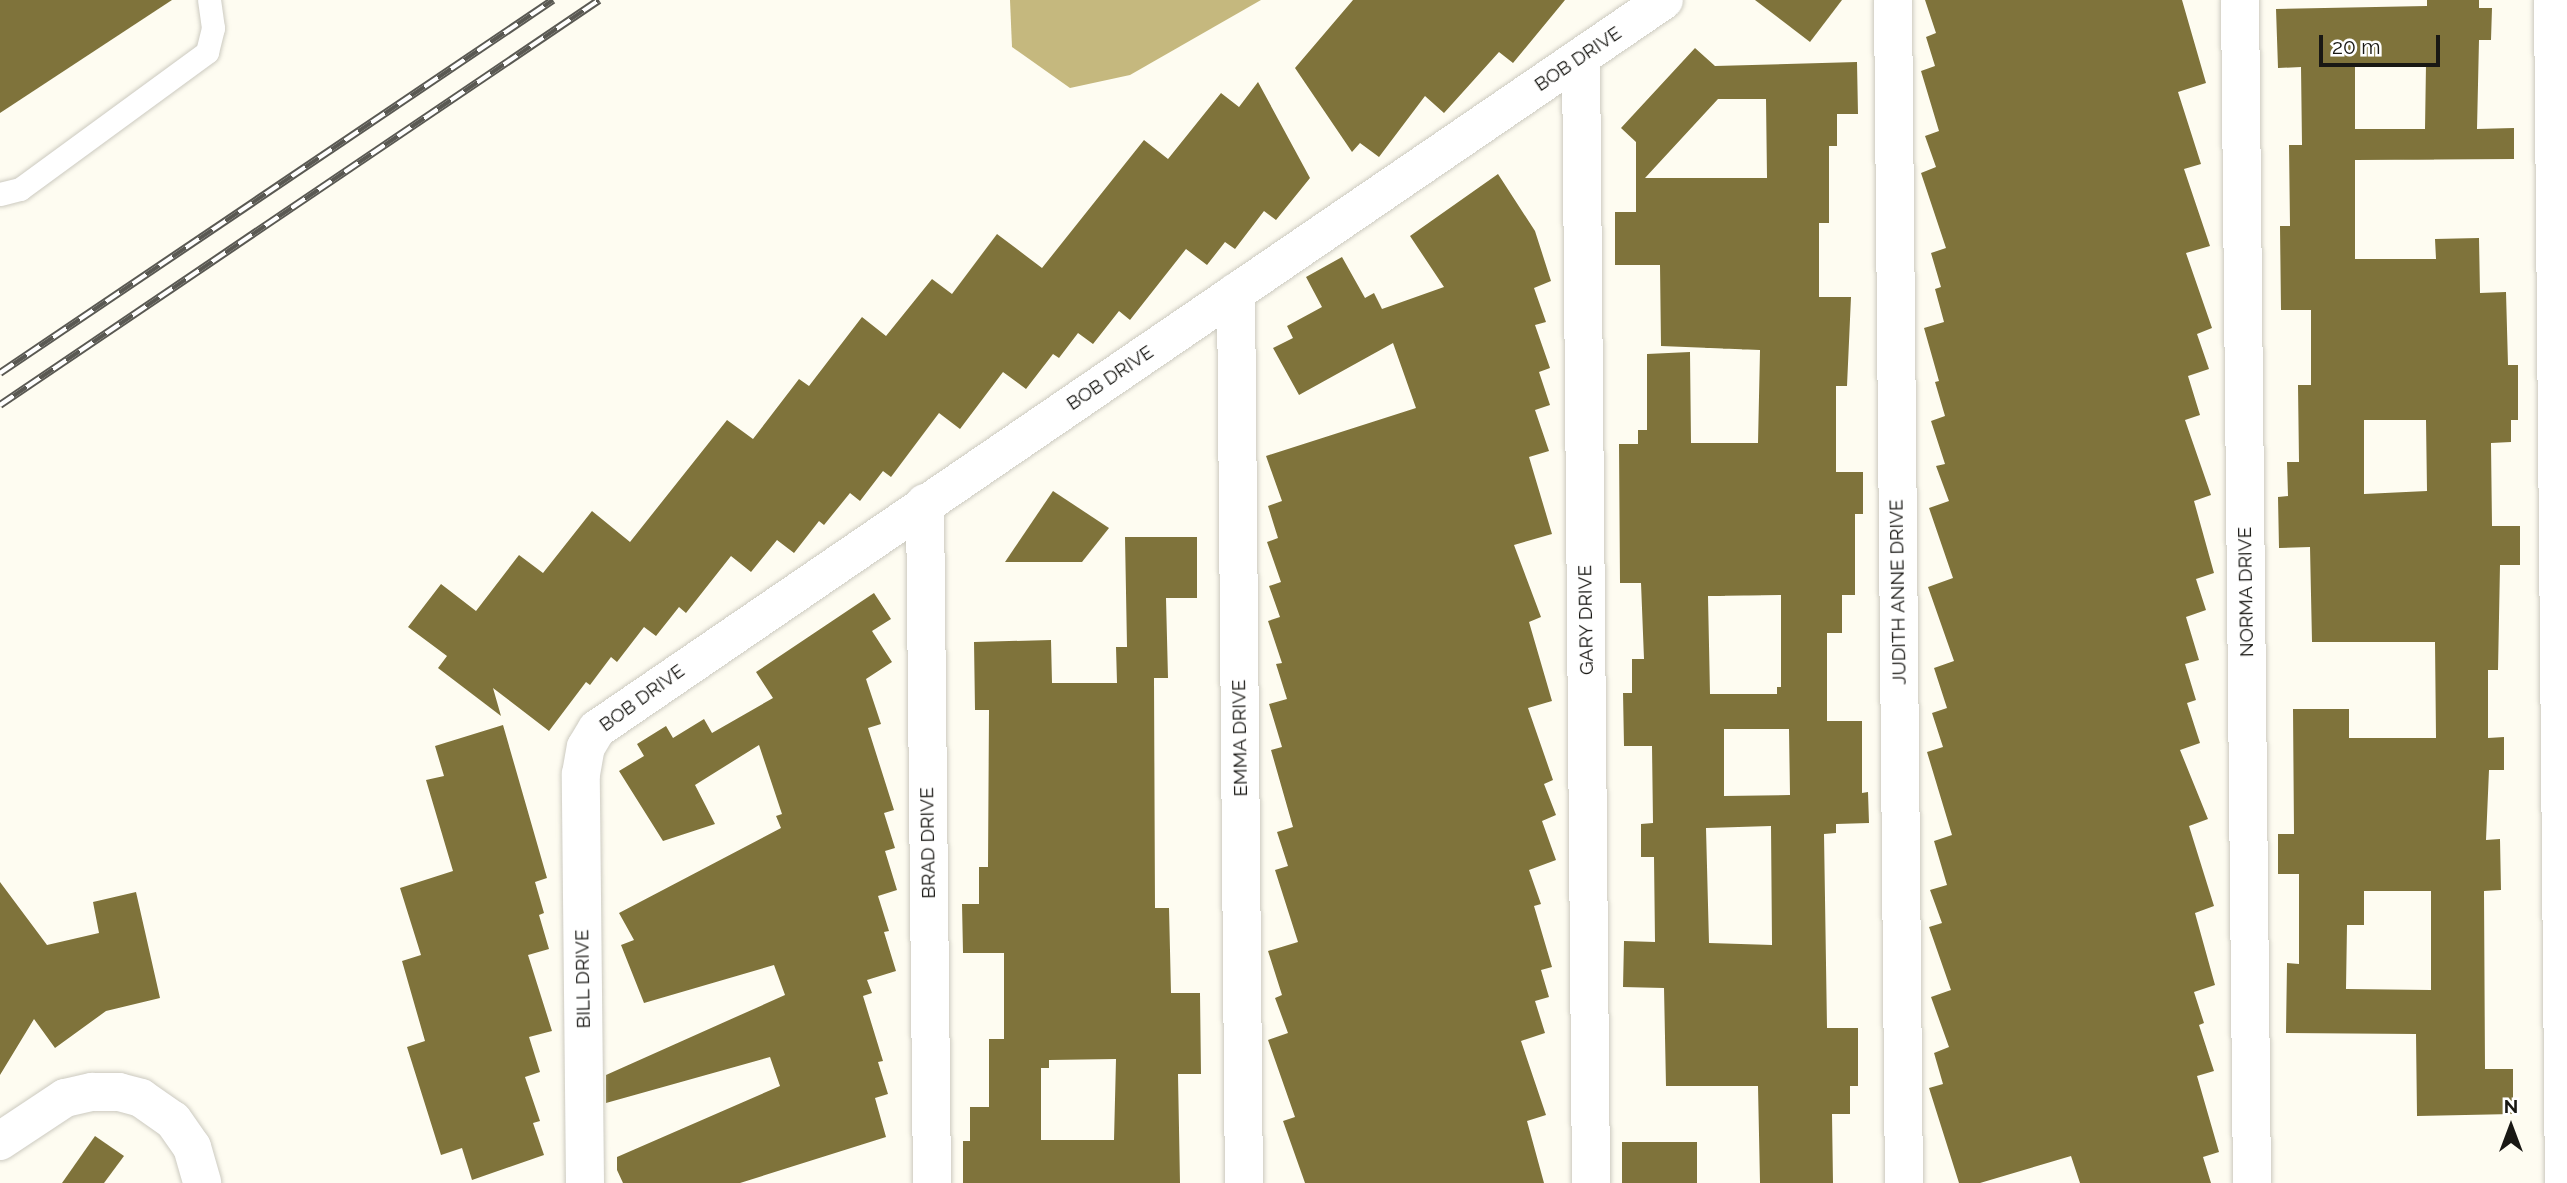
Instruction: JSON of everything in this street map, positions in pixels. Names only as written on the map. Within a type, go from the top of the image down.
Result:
[{"type":"street","name":"BOB DRIVE","points":[[581,774],[586,747],[606,720],[1664,0]]},
{"type":"street","name":"JUDITH ANNE DRIVE","points":[[1893,0],[1904,1183]]},
{"type":"street","name":"NORMA DRIVE","points":[[2239,0],[2252,1183]]},
{"type":"street","points":[[2553,0],[2564,1183]]},
{"type":"street","name":"GARY DRIVE","points":[[1581,57],[1591,1183]]},
{"type":"street","name":"EMMA DRIVE","points":[[1236,292],[1244,1183]]},
{"type":"street","name":"BRAD DRIVE","points":[[925,503],[932,1183]]},
{"type":"street","name":"BILL DRIVE","points":[[581,774],[585,1183]]},
{"type":"street","points":[[0,1141],[65,1098],[92,1092],[119,1092],[141,1098],[173,1120],[192,1147],[202,1183]]},
{"type":"lane","points":[[0,194],[20,189],[207,52],[214,28],[209,0]]},
{"type":"shaded area","points":[[1010,0],[1261,0],[1130,75],[1070,88],[1012,47]]},
{"type":"building","points":[[0,0],[172,0],[0,113]]},
{"type":"building","points":[[1353,0],[1565,0],[1513,63],[1499,52],[1444,113],[1425,96],[1379,157],[1360,143],[1352,152],[1295,68]]},
{"type":"building","points":[[1755,0],[1842,0],[1810,42]]},
{"type":"building","points":[[1925,0],[2182,0],[2206,83],[2178,92],[2201,164],[2184,169],[2210,246],[2186,253],[2212,328],[2197,334],[2209,369],[2188,376],[2200,415],[2185,420],[2211,495],[2194,501],[2214,573],[2196,579],[2206,610],[2186,617],[2199,660],[2185,664],[2196,700],[2187,703],[2200,743],[2180,750],[2208,819],[2189,826],[2214,906],[2195,913],[2215,985],[2194,992],[2204,1023],[2199,1025],[2214,1071],[2197,1076],[2219,1152],[2203,1157],[2211,1183],[2080,1183],[2071,1156],[1980,1183],[1959,1183],[1929,1088],[1943,1084],[1934,1053],[1949,1047],[1931,997],[1951,990],[1929,927],[1942,923],[1930,890],[1947,885],[1934,841],[1952,835],[1927,752],[1943,747],[1932,713],[1947,708],[1934,668],[1954,661],[1928,587],[1953,578],[1929,508],[1949,501],[1936,466],[1945,464],[1931,421],[1945,416],[1935,382],[1939,381],[1924,328],[1944,322],[1935,289],[1941,287],[1931,253],[1946,248],[1921,173],[1936,167],[1925,136],[1939,131],[1921,71],[1935,66],[1926,37],[1936,33]]},
{"type":"building","points":[[2427,0],[2479,0],[2479,8],[2492,8],[2491,40],[2479,40],[2477,129],[2514,128],[2514,159],[2355,160],[2355,259],[2436,259],[2435,239],[2479,238],[2480,293],[2506,292],[2508,365],[2518,365],[2518,420],[2511,420],[2511,442],[2491,443],[2492,526],[2520,526],[2520,565],[2500,565],[2498,670],[2488,670],[2488,738],[2504,737],[2504,770],[2489,770],[2486,840],[2500,839],[2501,890],[2484,891],[2485,1069],[2513,1069],[2513,1114],[2417,1116],[2416,1034],[2286,1033],[2287,963],[2299,964],[2299,874],[2278,874],[2278,834],[2294,834],[2293,709],[2349,709],[2349,738],[2436,738],[2435,642],[2312,642],[2310,547],[2279,548],[2278,497],[2288,496],[2287,462],[2299,462],[2298,385],[2311,385],[2311,310],[2281,310],[2280,226],[2290,226],[2289,145],[2302,145],[2301,67],[2278,68],[2276,9],[2427,6]],"holes":[[[2426,64],[2425,129],[2355,129],[2355,66]],[[2364,420],[2426,420],[2427,491],[2364,494]],[[2364,891],[2431,891],[2431,990],[2346,989],[2347,925],[2364,925]]]},
{"type":"building","points":[[1695,48],[1715,66],[1857,62],[1858,114],[1837,114],[1837,146],[1829,146],[1829,223],[1819,223],[1819,297],[1851,297],[1847,386],[1836,386],[1836,472],[1863,472],[1863,514],[1855,514],[1855,595],[1842,595],[1842,633],[1827,633],[1827,721],[1862,721],[1862,793],[1868,792],[1869,823],[1836,824],[1836,833],[1824,834],[1827,1028],[1858,1028],[1858,1086],[1850,1086],[1850,1114],[1832,1114],[1833,1183],[1760,1183],[1758,1086],[1666,1086],[1664,988],[1623,987],[1624,941],[1655,942],[1654,857],[1641,857],[1641,824],[1653,823],[1652,746],[1624,746],[1623,693],[1632,693],[1632,659],[1644,659],[1641,583],[1620,583],[1619,444],[1638,444],[1638,430],[1647,430],[1647,354],[1690,352],[1691,443],[1758,443],[1760,350],[1661,346],[1660,265],[1615,265],[1615,212],[1636,212],[1636,142],[1621,128]],"holes":[[[1718,99],[1766,99],[1767,178],[1645,178]],[[1781,595],[1781,687],[1777,687],[1777,694],[1710,694],[1708,596]],[[1724,729],[1789,729],[1790,795],[1724,796]],[[1771,826],[1772,945],[1709,943],[1706,828]]]},
{"type":"building","points":[[1258,82],[1310,178],[1276,220],[1264,211],[1235,249],[1225,242],[1207,265],[1186,249],[1130,320],[1119,311],[1093,344],[1078,333],[1059,358],[1053,354],[1026,389],[1003,372],[960,429],[939,413],[891,477],[883,471],[860,501],[850,493],[824,525],[819,521],[794,553],[777,540],[751,572],[731,556],[686,613],[679,607],[656,636],[644,627],[617,662],[611,657],[590,685],[586,682],[549,731],[493,688],[501,716],[438,668],[447,656],[408,627],[441,584],[476,611],[519,555],[543,573],[592,511],[630,542],[727,420],[753,439],[799,379],[809,386],[862,317],[886,336],[932,279],[952,294],[997,234],[1042,268],[1144,140],[1168,159],[1221,93],[1239,107]]},
{"type":"building","points":[[1498,174],[1535,231],[1551,281],[1534,288],[1546,322],[1535,325],[1550,368],[1539,372],[1550,405],[1535,410],[1549,451],[1529,457],[1552,534],[1514,545],[1541,617],[1529,622],[1552,701],[1528,708],[1553,780],[1544,784],[1556,815],[1542,821],[1556,860],[1529,870],[1541,904],[1534,906],[1552,967],[1541,970],[1549,997],[1535,1001],[1545,1033],[1521,1041],[1546,1115],[1527,1121],[1544,1183],[1305,1183],[1283,1121],[1295,1117],[1268,1040],[1288,1033],[1275,998],[1282,995],[1268,951],[1298,942],[1275,870],[1288,866],[1277,832],[1293,827],[1271,750],[1282,747],[1269,704],[1287,699],[1276,664],[1282,663],[1268,621],[1280,617],[1269,586],[1281,582],[1267,542],[1278,538],[1268,506],[1282,501],[1266,456],[1416,408],[1393,343],[1299,395],[1273,348],[1293,338],[1287,326],[1322,307],[1306,277],[1342,257],[1365,298],[1374,293],[1382,309],[1444,287],[1410,236]]},
{"type":"building","points":[[1053,491],[1109,528],[1082,562],[1005,562]]},
{"type":"building","points":[[1125,537],[1197,537],[1197,598],[1166,598],[1168,678],[1154,678],[1155,908],[1169,908],[1171,993],[1200,993],[1201,1074],[1178,1074],[1180,1183],[963,1183],[963,1141],[970,1141],[970,1107],[989,1107],[989,1039],[1004,1039],[1004,953],[963,953],[962,904],[979,904],[979,867],[988,867],[989,710],[975,710],[974,642],[1051,640],[1052,683],[1117,683],[1116,647],[1127,647]],"holes":[[[1116,1059],[1114,1140],[1041,1140],[1041,1068],[1049,1068],[1049,1060]]]},
{"type":"building","points":[[874,593],[891,619],[872,631],[892,662],[866,679],[881,724],[868,728],[894,810],[884,813],[895,848],[885,851],[897,890],[878,896],[889,931],[884,932],[896,971],[867,980],[872,993],[863,996],[883,1061],[878,1062],[888,1094],[875,1098],[886,1137],[740,1183],[623,1183],[617,1170],[617,1157],[780,1086],[770,1057],[606,1103],[606,1075],[785,995],[774,965],[644,1003],[621,945],[634,940],[619,913],[781,828],[776,816],[782,814],[759,745],[695,785],[715,824],[663,841],[619,771],[644,756],[637,744],[666,726],[673,738],[704,719],[712,733],[773,698],[756,672]]},
{"type":"building","points":[[503,725],[547,878],[535,882],[544,913],[539,915],[549,949],[528,955],[552,1031],[529,1037],[540,1072],[525,1077],[540,1121],[533,1123],[544,1155],[472,1180],[462,1148],[441,1155],[407,1047],[425,1041],[402,961],[421,955],[400,888],[453,871],[426,780],[444,776],[435,746]]},
{"type":"building","points":[[0,882],[47,945],[99,933],[93,902],[136,892],[160,998],[106,1011],[55,1048],[34,1019],[0,1075]]},
{"type":"building","points":[[95,1136],[124,1156],[104,1183],[62,1183]]},
{"type":"building","points":[[1622,1142],[1697,1142],[1697,1183],[1622,1183]]},
{"type":"railway","points":[[0,373],[553,0]]},
{"type":"railway","points":[[0,405],[599,0]]}]
